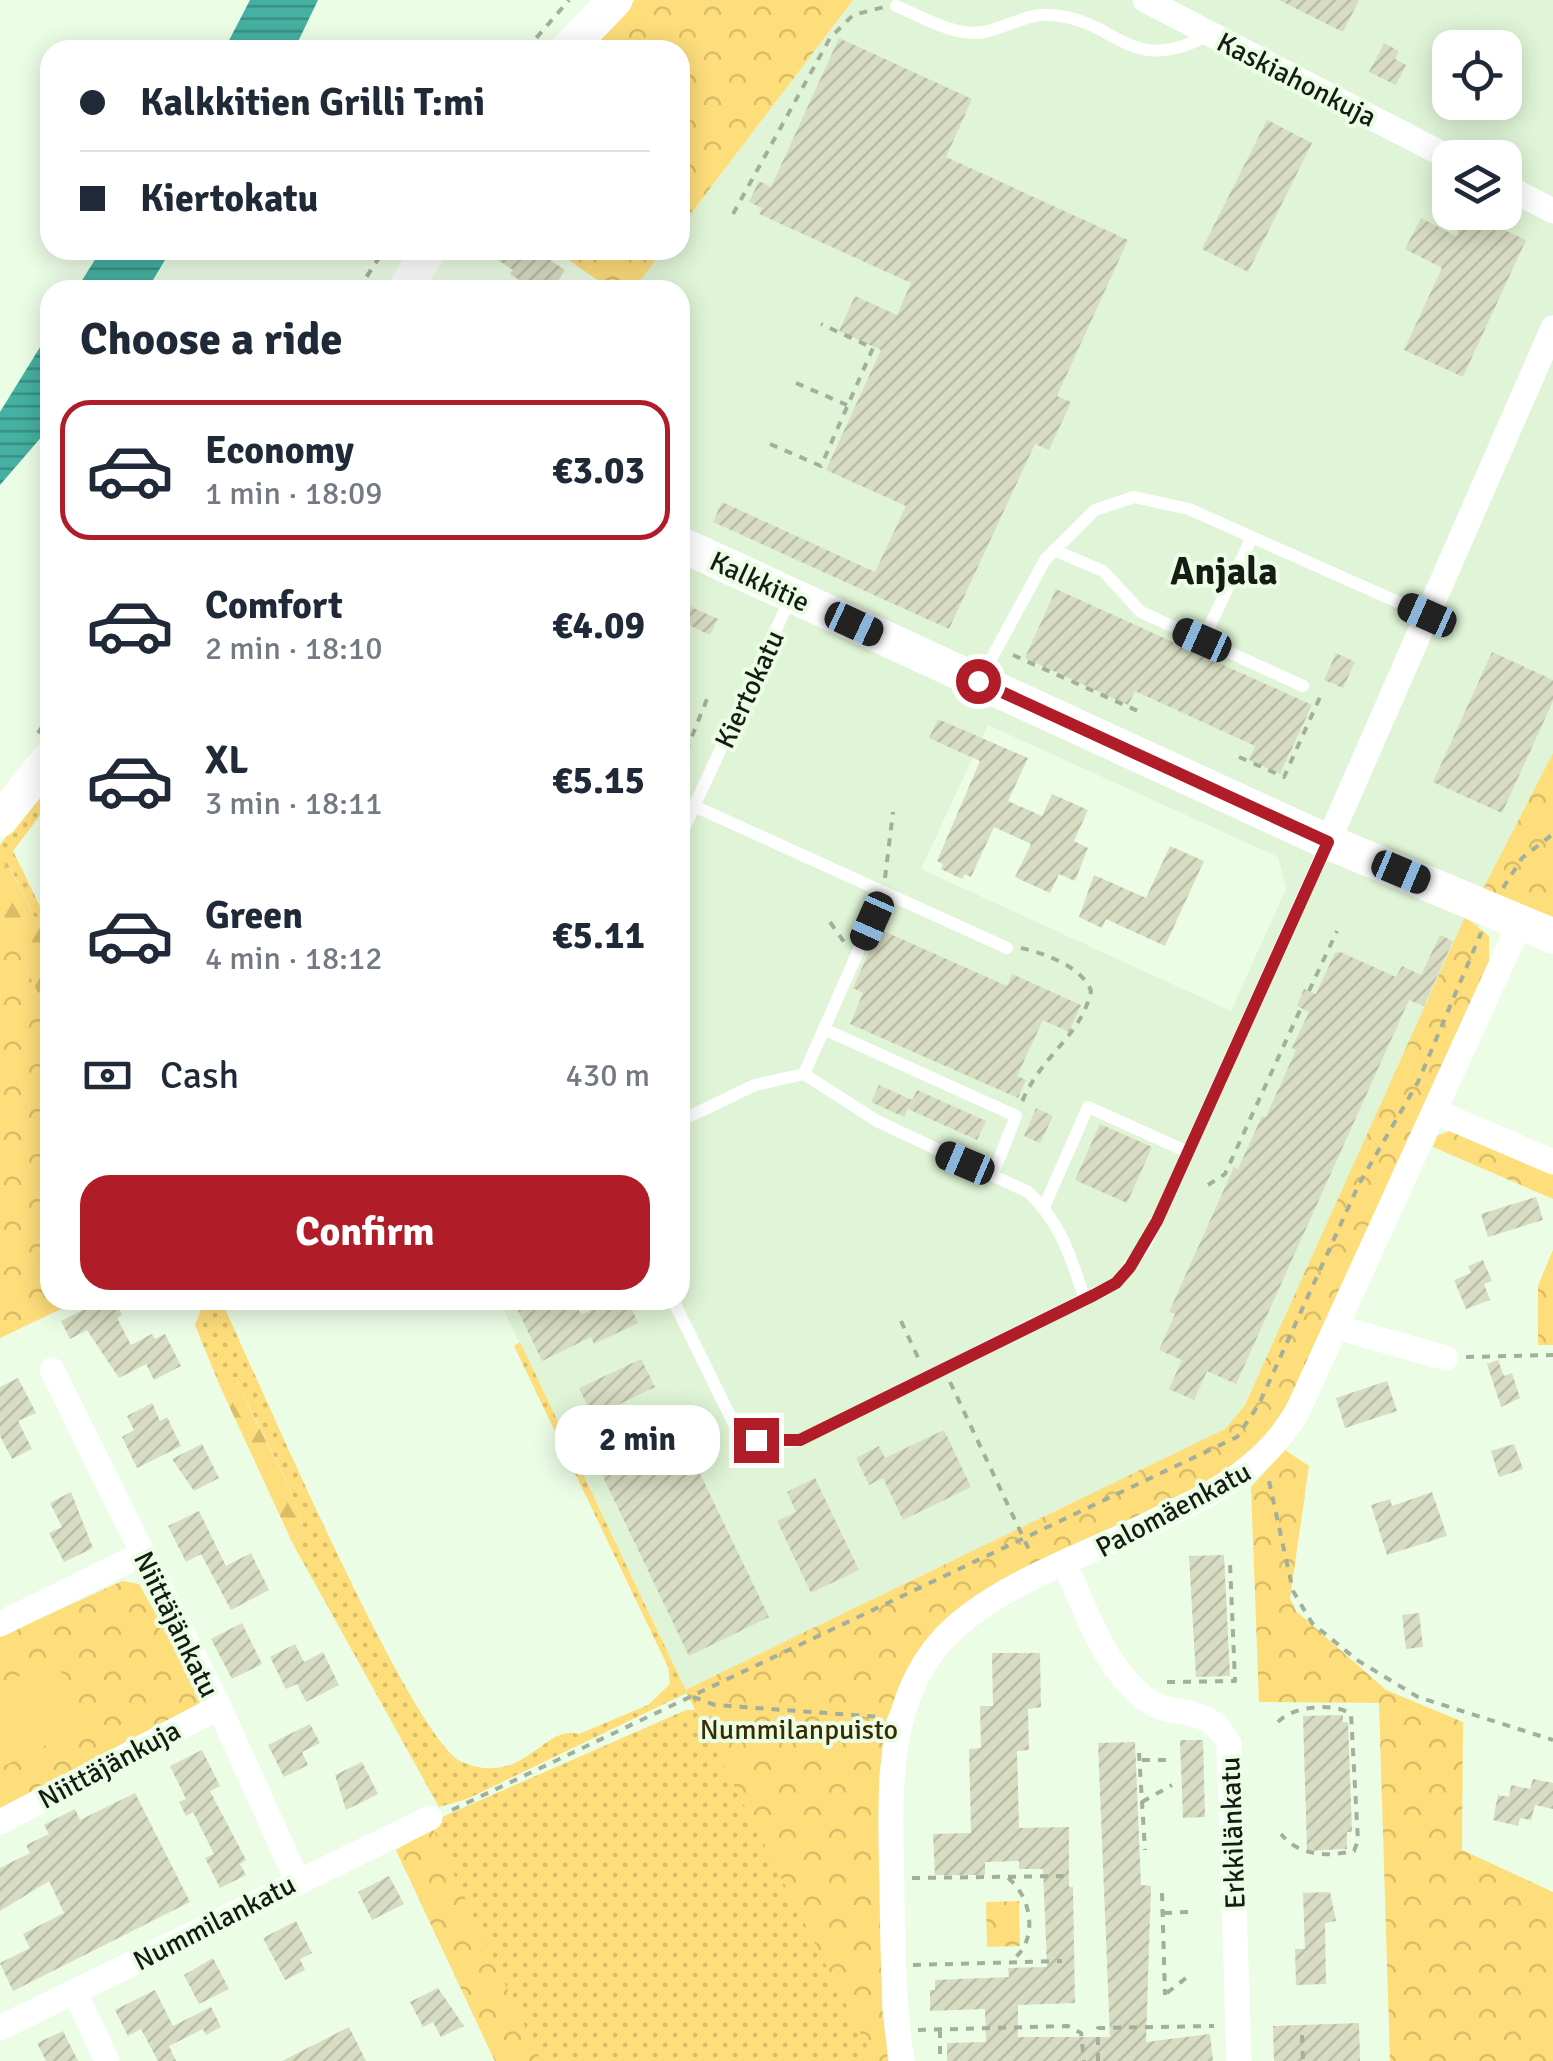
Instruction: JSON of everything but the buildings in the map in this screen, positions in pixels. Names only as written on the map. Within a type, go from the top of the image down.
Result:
[{"type":"street","points":[[577,40],[615,0]]},
{"type":"street","name":"Kaskiahonkuja","points":[[1145,0],[1432,149]]},
{"type":"street","points":[[1522,195],[1553,211]]},
{"type":"street","points":[[1328,842],[1550,344]]},
{"type":"street","name":"Kalkkitie","points":[[690,549],[1328,842],[1521,923]]},
{"type":"street","points":[[0,820],[40,770]]},
{"type":"street","name":"Palomäenkatu","points":[[902,2061],[894,1966],[892,1769],[901,1718],[923,1664],[974,1611],[1217,1492],[1260,1462],[1297,1412],[1521,923]]},
{"type":"street","points":[[1434,1111],[1553,1162]]},
{"type":"street","points":[[1336,1327],[1446,1358]]},
{"type":"street","name":"Niittäjänkatu","points":[[52,1370],[219,1707],[297,1880]]},
{"type":"street","points":[[0,1624],[142,1554]]},
{"type":"street","name":"Erkkilänkatu","points":[[1065,1565],[1122,1679],[1151,1703],[1210,1719],[1228,1744],[1240,2061]]},
{"type":"street","name":"Niittäjänkuja","points":[[0,1822],[219,1707]]},
{"type":"street","name":"Nummilankatu","points":[[0,2028],[430,1818]]},
{"type":"street","points":[[75,1992],[107,2061]]},
{"type":"lane","points":[[896,6],[958,32],[983,32],[1044,14],[1070,17],[1134,49],[1162,52],[1187,46],[1210,34]]},
{"type":"lane","points":[[978,681],[1054,550],[1094,510],[1134,496],[1188,509],[1427,615]]},
{"type":"lane","points":[[1202,640],[1252,537]]},
{"type":"lane","points":[[1054,550],[1103,572],[1141,612],[1303,686]]},
{"type":"lane","name":"Kiertokatu","points":[[690,815],[792,596]]},
{"type":"lane","points":[[694,806],[1007,948]]},
{"type":"lane","points":[[678,1310],[723,1406],[744,1434],[756,1440],[800,1440],[1116,1283],[1130,1267],[1188,1152],[1328,842]]},
{"type":"lane","points":[[804,1074],[884,892]]},
{"type":"lane","points":[[824,1029],[1016,1116],[993,1174]]},
{"type":"lane","points":[[690,1116],[755,1085],[804,1074],[877,1121],[1028,1192],[1044,1207],[1066,1242],[1085,1300]]},
{"type":"lane","points":[[1044,1207],[1088,1108],[1188,1152]]},
{"type":"path","points":[[535,40],[569,0]]},
{"type":"path","points":[[734,214],[830,38],[854,15],[896,6]]},
{"type":"path","points":[[770,444],[821,466],[874,348],[821,324]]},
{"type":"path","points":[[796,383],[848,406]]},
{"type":"path","points":[[996,646],[1140,712]]},
{"type":"path","points":[[1239,757],[1284,777],[1321,695],[1303,686]]},
{"type":"path","points":[[690,741],[709,694]]},
{"type":"path","points":[[884,892],[893,812]]},
{"type":"path","points":[[430,1818],[1237,1437],[1259,1404],[1360,1184],[1418,1082],[1521,923],[1522,858],[1553,834]]},
{"type":"path","points":[[830,922],[840,940],[859,949]]},
{"type":"path","points":[[1309,991],[1337,930]]},
{"type":"path","points":[[1007,948],[1025,948],[1064,965],[1088,980],[1092,991],[1075,1032],[1039,1066],[1016,1116]]},
{"type":"path","points":[[1208,1185],[1226,1174],[1302,1008]]},
{"type":"path","points":[[901,1321],[927,1378]]},
{"type":"path","points":[[1446,1358],[1553,1355]]},
{"type":"path","points":[[944,1369],[1041,1576]]},
{"type":"path","points":[[1237,1437],[1260,1462],[1272,1488],[1293,1591],[1312,1624],[1357,1660],[1418,1697],[1553,1740]]},
{"type":"path","points":[[1167,1682],[1236,1681],[1230,1563]]},
{"type":"path","points":[[691,1696],[715,1705],[901,1718]]},
{"type":"path","points":[[1278,1722],[1300,1709],[1343,1709],[1351,1714],[1358,1841],[1354,1851],[1347,1853],[1310,1853],[1295,1848],[1281,1834]]},
{"type":"path","points":[[1145,1850],[1140,1757],[1172,1760]]},
{"type":"path","points":[[1142,1802],[1172,1785]]},
{"type":"path","points":[[892,1879],[1068,1876]]},
{"type":"path","points":[[1006,1877],[1024,1895],[1028,1926],[1023,1950],[1008,1962]]},
{"type":"path","points":[[1162,1893],[1165,1994],[1190,1974]]},
{"type":"path","points":[[1162,1914],[1189,1912]]},
{"type":"path","points":[[894,1966],[1062,1961]]},
{"type":"path","points":[[898,2031],[1068,2026],[1081,2033],[1084,2061]]},
{"type":"path","points":[[1098,2061],[1098,2028],[1238,2026]]},
{"type":"path","points":[[940,2030],[940,2061]]},
{"type":"path","points":[[1302,2035],[1303,2061]]},
{"type":"shaded area","points":[[853,0],[1553,0],[1553,753],[1469,917],[1480,923],[1447,997],[1244,1405],[1225,1429],[685,1690],[504,1310],[690,1310],[690,280],[640,280],[656,260],[690,260],[690,215]],"holes":[[[988,725],[1278,857],[1286,889],[1231,1011],[921,869]]]},
{"type":"green space","points":[[635,0],[853,0],[690,215],[690,40],[597,40]]},
{"type":"green space","points":[[568,260],[656,260],[640,280],[598,280]]},
{"type":"green space","points":[[1553,753],[1553,921],[1482,891]]},
{"type":"green space","points":[[40,791],[40,815],[13,851],[40,906],[40,929],[8,863],[0,866],[0,845]]},
{"type":"green space","points":[[7,862],[40,929],[40,998],[0,912],[0,866]]},
{"type":"green space","points":[[0,912],[40,998],[40,1310],[59,1310],[0,1338]]},
{"type":"green space","name":"Nummilanpuisto","points":[[1465,917],[1489,936],[1489,963],[1290,1400],[1261,1444],[1231,1471],[986,1589],[936,1628],[918,1653],[885,1722],[879,1777],[882,2008],[888,2061],[875,2061],[685,1690],[1225,1429],[1245,1405]]},
{"type":"green space","points":[[1452,1130],[1553,1174],[1553,1199],[1433,1147],[1437,1136]]},
{"type":"green space","points":[[1553,1250],[1553,1345],[1538,1345],[1538,1286]]},
{"type":"green space","points":[[201,1310],[226,1310],[372,1625],[439,1739],[462,1762],[484,1768],[517,1762],[554,1738],[566,1733],[579,1734],[648,1705],[670,1684],[668,1667],[514,1346],[520,1342],[687,1693],[467,1799],[439,1807],[293,1544],[303,1528],[297,1508],[236,1377],[219,1384],[195,1325]]},
{"type":"green space","points":[[236,1377],[297,1508],[303,1528],[293,1544],[219,1384]]},
{"type":"green space","points":[[1285,1450],[1309,1466],[1290,1598],[1296,1611],[1386,1690],[1463,1722],[1462,1850],[1553,1892],[1553,2061],[1390,2061],[1379,1703],[1259,1702],[1251,1487]]},
{"type":"green space","points":[[122,1581],[139,1584],[199,1691],[200,1703],[0,1811],[0,1637]]},
{"type":"green space","points":[[55,1659],[87,1725],[0,1768],[0,1685]]},
{"type":"green space","points":[[705,1709],[884,1733],[879,1777],[882,2008],[888,2061],[495,2061],[396,1850],[432,1830],[433,1821],[686,1710]]},
{"type":"green space","points":[[433,1829],[541,2061],[495,2061],[396,1850]]},
{"type":"green space","points":[[1019,1901],[1020,1946],[987,1947],[986,1902]]},
{"type":"water","points":[[250,0],[318,0],[299,40],[229,40]]},
{"type":"water","points":[[95,260],[165,260],[153,280],[82,280]]},
{"type":"water","points":[[40,347],[40,439],[0,485],[0,412]]},
{"type":"district","name":"Anjala","points":[[1224,571]]},
{"type":"route","points":[[756,1440],[778,1444],[800,1440],[1116,1283],[1144,1247],[1157,1221],[1328,842],[978,681]]}]
